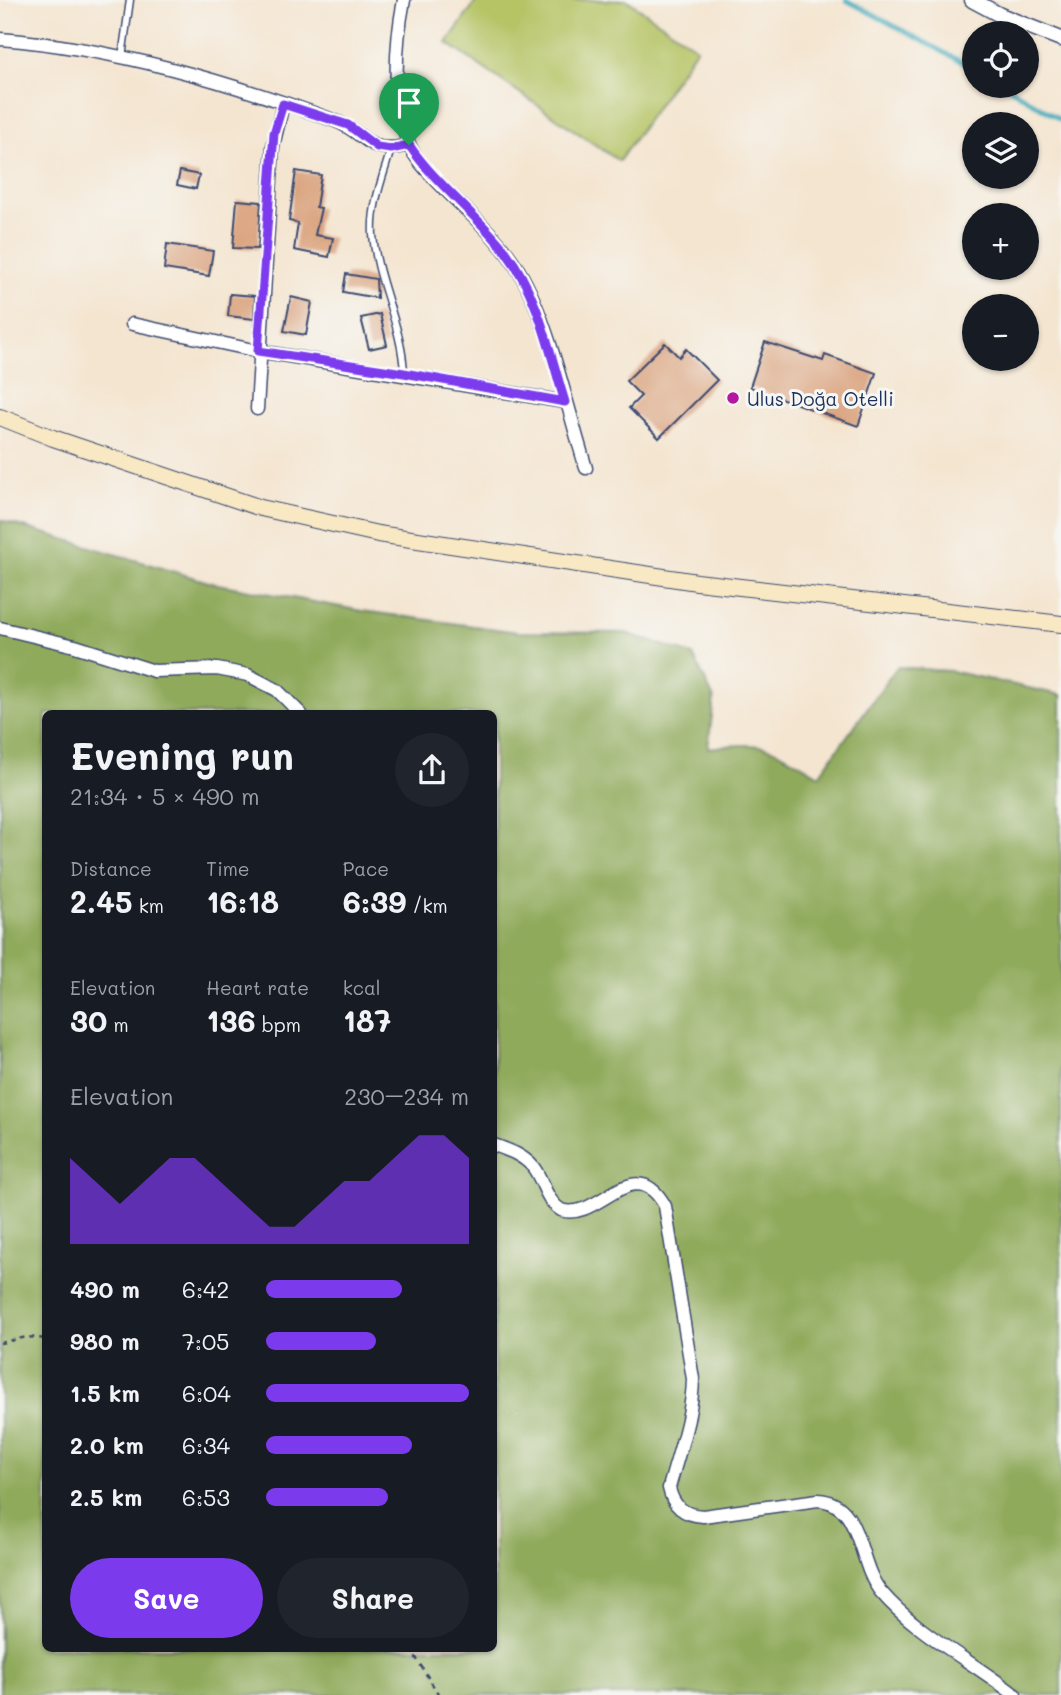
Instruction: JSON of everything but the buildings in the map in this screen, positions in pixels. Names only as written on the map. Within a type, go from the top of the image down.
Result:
[{"type":"main road","points":[[0,417],[53,439],[261,508],[379,534],[697,582],[1061,624]]},
{"type":"street","points":[[404,0],[398,42],[398,81],[409,145],[420,161],[494,237],[518,270],[537,310],[586,468]]},
{"type":"street","points":[[972,0],[1000,15],[1061,39]]},
{"type":"street","points":[[0,39],[122,57],[348,125],[369,144],[391,149],[409,145]]},
{"type":"street","points":[[257,409],[258,351],[274,133],[283,104]]},
{"type":"street","points":[[132,324],[258,351],[404,373],[565,402]]},
{"type":"street","points":[[0,628],[75,646],[155,671],[217,669],[248,675],[277,690],[297,710]]},
{"type":"street","points":[[497,1146],[527,1161],[534,1168],[550,1200],[561,1210],[583,1210],[628,1184],[647,1187],[665,1206],[693,1379],[690,1420],[669,1488],[677,1508],[690,1515],[704,1516],[818,1500],[836,1503],[849,1517],[868,1570],[881,1593],[918,1625],[1014,1695]]},
{"type":"lane","points":[[122,57],[131,0]]},
{"type":"lane","points":[[391,149],[374,209],[373,236],[401,341],[404,373]]},
{"type":"path","points":[[0,1343],[27,1337],[42,1339]]},
{"type":"path","points":[[412,1652],[439,1695]]},
{"type":"green space","points":[[477,0],[627,0],[697,48],[619,161],[447,43]]},
{"type":"green space","points":[[0,520],[212,583],[362,611],[518,632],[626,633],[693,655],[714,699],[708,748],[756,745],[789,757],[819,775],[897,667],[950,671],[1061,695],[1061,1695],[0,1695]]},
{"type":"waterway","points":[[846,0],[962,62]]},
{"type":"waterway","points":[[1025,98],[1061,120]]},
{"type":"place","name":"Ulus Doğa Otelli","points":[[733,398]]},
{"type":"route","points":[[283,104],[348,125],[369,144],[377,147],[391,149],[409,145],[420,161],[494,237],[518,270],[540,317],[565,402],[404,373],[258,351],[274,133],[283,104]]}]
